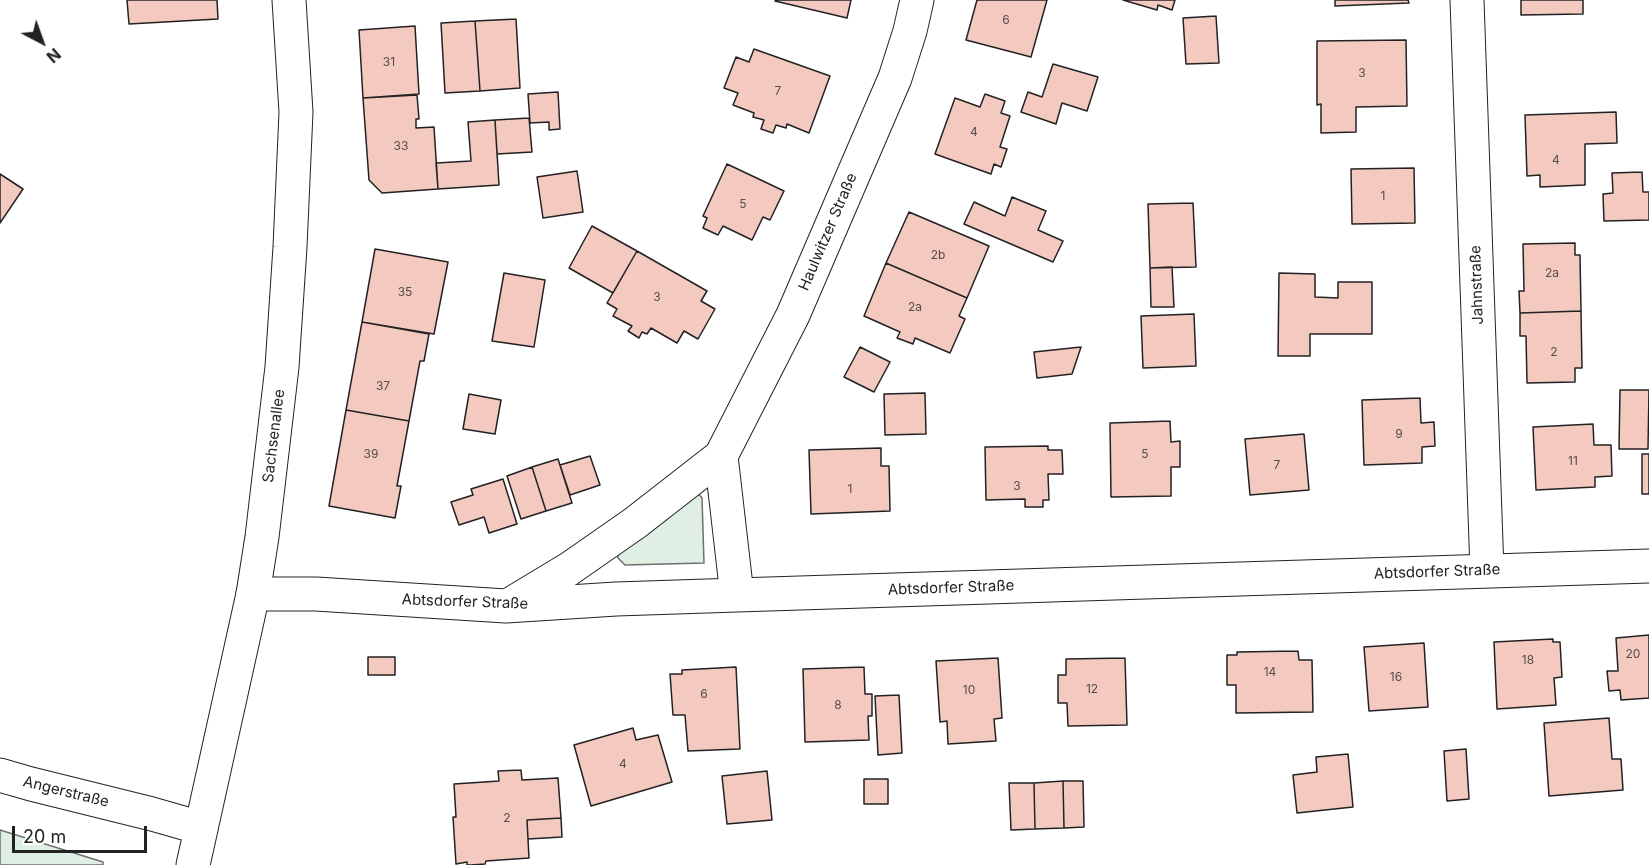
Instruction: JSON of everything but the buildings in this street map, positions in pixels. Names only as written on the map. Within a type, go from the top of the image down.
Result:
[{"type":"street","name":"Sachsenallee","points":[[193,865],[253,594],[281,378],[296,112],[289,0]]},
{"type":"street","name":"Haulwitzer Straße","points":[[506,606],[569,568],[635,523],[721,456],[793,315],[895,78],[917,0]]},
{"type":"street","name":"Jahnstraße","points":[[1467,0],[1487,570]]},
{"type":"street","points":[[721,456],[737,595]]},
{"type":"street","name":"Abtsdorfer Straße","points":[[253,594],[316,594],[506,606],[616,599],[1649,566]]},
{"type":"street","name":"Angerstraße","points":[[0,775],[201,828]]},
{"type":"green space","points":[[698,493],[702,498],[704,563],[625,565],[618,558],[618,551]]},
{"type":"green space","points":[[0,830],[103,862],[103,865],[0,865]]}]
